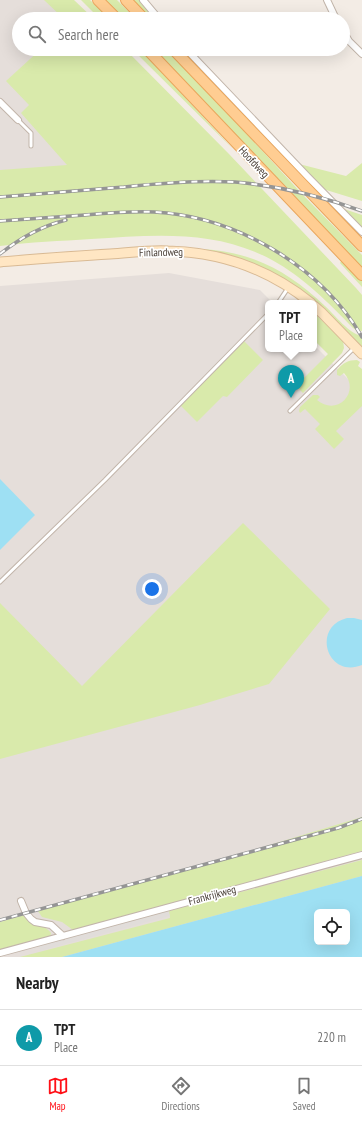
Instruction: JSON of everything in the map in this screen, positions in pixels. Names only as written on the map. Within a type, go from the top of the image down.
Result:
[{"type":"main road","points":[[98,0],[110,12]]},
{"type":"main road","points":[[126,0],[137,12]]},
{"type":"main road","name":"Hoofdweg","points":[[154,56],[362,275]]},
{"type":"main road","name":"Hoofdweg","points":[[180,56],[362,246]]},
{"type":"street","points":[[143,0],[153,12]]},
{"type":"street","points":[[327,0],[333,12]]},
{"type":"street","points":[[350,41],[362,54]]},
{"type":"street","points":[[193,56],[313,183],[362,232]]},
{"type":"street","points":[[0,102],[18,120]]},
{"type":"street","name":"Finlandweg","points":[[0,262],[167,251],[195,252],[223,257],[248,265],[274,277],[307,300]]},
{"type":"street","points":[[317,309],[362,354]]},
{"type":"street","name":"Frankrijkweg","points":[[0,953],[362,855]]},
{"type":"street","points":[[21,901],[26,913],[31,919],[35,922],[51,926],[63,936]]},
{"type":"lane","points":[[18,120],[31,132],[31,146]]},
{"type":"lane","points":[[280,300],[289,286]]},
{"type":"lane","points":[[0,582],[100,485],[265,317]]},
{"type":"lane","points":[[290,412],[355,347]]},
{"type":"shaded area","points":[[0,0],[63,0],[76,12],[12,12],[12,56],[123,56],[226,152],[0,172]]},
{"type":"shaded area","points":[[169,273],[260,290],[270,300],[265,300],[265,352],[317,352],[317,348],[362,393],[362,896],[114,957],[0,957],[0,286]]},
{"type":"shaded area","points":[[168,911],[170,916],[40,951],[39,946]]},
{"type":"green space","points":[[44,0],[74,0],[87,12],[57,12]]},
{"type":"green space","points":[[81,0],[90,0],[103,12],[93,12]]},
{"type":"green space","points":[[105,0],[117,0],[129,12],[116,12]]},
{"type":"green space","points":[[131,0],[140,0],[151,12],[142,12]]},
{"type":"green space","points":[[33,56],[132,56],[229,154],[362,295],[362,331],[353,328],[315,291],[294,274],[272,260],[250,250],[229,243],[184,236],[138,236],[0,246],[0,170],[67,165],[21,113],[29,105],[6,81]]},
{"type":"green space","points":[[139,56],[147,56],[232,148]]},
{"type":"green space","points":[[160,56],[173,56],[190,72],[302,194],[362,255],[362,269]]},
{"type":"green space","points":[[185,56],[190,56],[223,94]]},
{"type":"green space","points":[[362,163],[362,201],[323,189],[299,164],[346,176]]},
{"type":"green space","points":[[341,208],[362,215],[362,229]]},
{"type":"green space","points":[[203,249],[238,254],[254,259],[284,274],[311,294],[352,332],[362,336],[362,349],[332,317],[317,308],[317,300],[304,300],[233,256]]},
{"type":"green space","points":[[342,260],[362,281],[362,287],[340,263]]},
{"type":"green space","points":[[317,316],[343,340],[344,348],[342,353],[303,393],[296,386],[328,354],[317,343]]},
{"type":"green space","points":[[243,340],[263,360],[227,397],[223,396],[197,422],[180,405]]},
{"type":"green space","points":[[357,360],[360,362],[358,366],[362,369],[362,406],[336,431],[344,439],[334,449],[315,429],[320,424],[305,409],[300,413],[300,407],[313,395],[318,395],[320,397],[317,400],[332,406],[339,404],[344,400],[350,388],[349,380],[344,373],[340,376],[337,375],[337,370],[346,362]]},
{"type":"green space","points":[[243,523],[330,609],[269,684],[200,705],[0,759],[0,603],[82,686]]},
{"type":"green space","points":[[362,817],[362,851],[73,930],[62,922],[42,917],[38,911],[247,852]]},
{"type":"green space","points":[[362,860],[362,876],[62,957],[20,957],[170,918],[169,911]]},
{"type":"green space","points":[[24,915],[27,919],[48,930],[51,933],[50,938],[0,951],[0,922]]},
{"type":"water","points":[[0,479],[35,515],[0,550]]},
{"type":"water","points":[[347,618],[362,620],[362,665],[350,667],[340,665],[332,659],[328,650],[327,641],[329,631],[336,623]]},
{"type":"water","points":[[362,876],[362,957],[62,957]]},
{"type":"railway","points":[[0,197],[166,183],[207,181],[235,182],[300,192],[362,211]]},
{"type":"railway","points":[[0,221],[128,212],[154,212],[185,216],[215,223],[245,235],[273,249],[300,267],[324,288],[345,311],[362,337]]},
{"type":"railway","points":[[0,254],[32,233],[66,220]]},
{"type":"railway","points":[[0,920],[338,828],[362,819]]},
{"type":"place","name":"TPT","points":[[291,398]]}]
